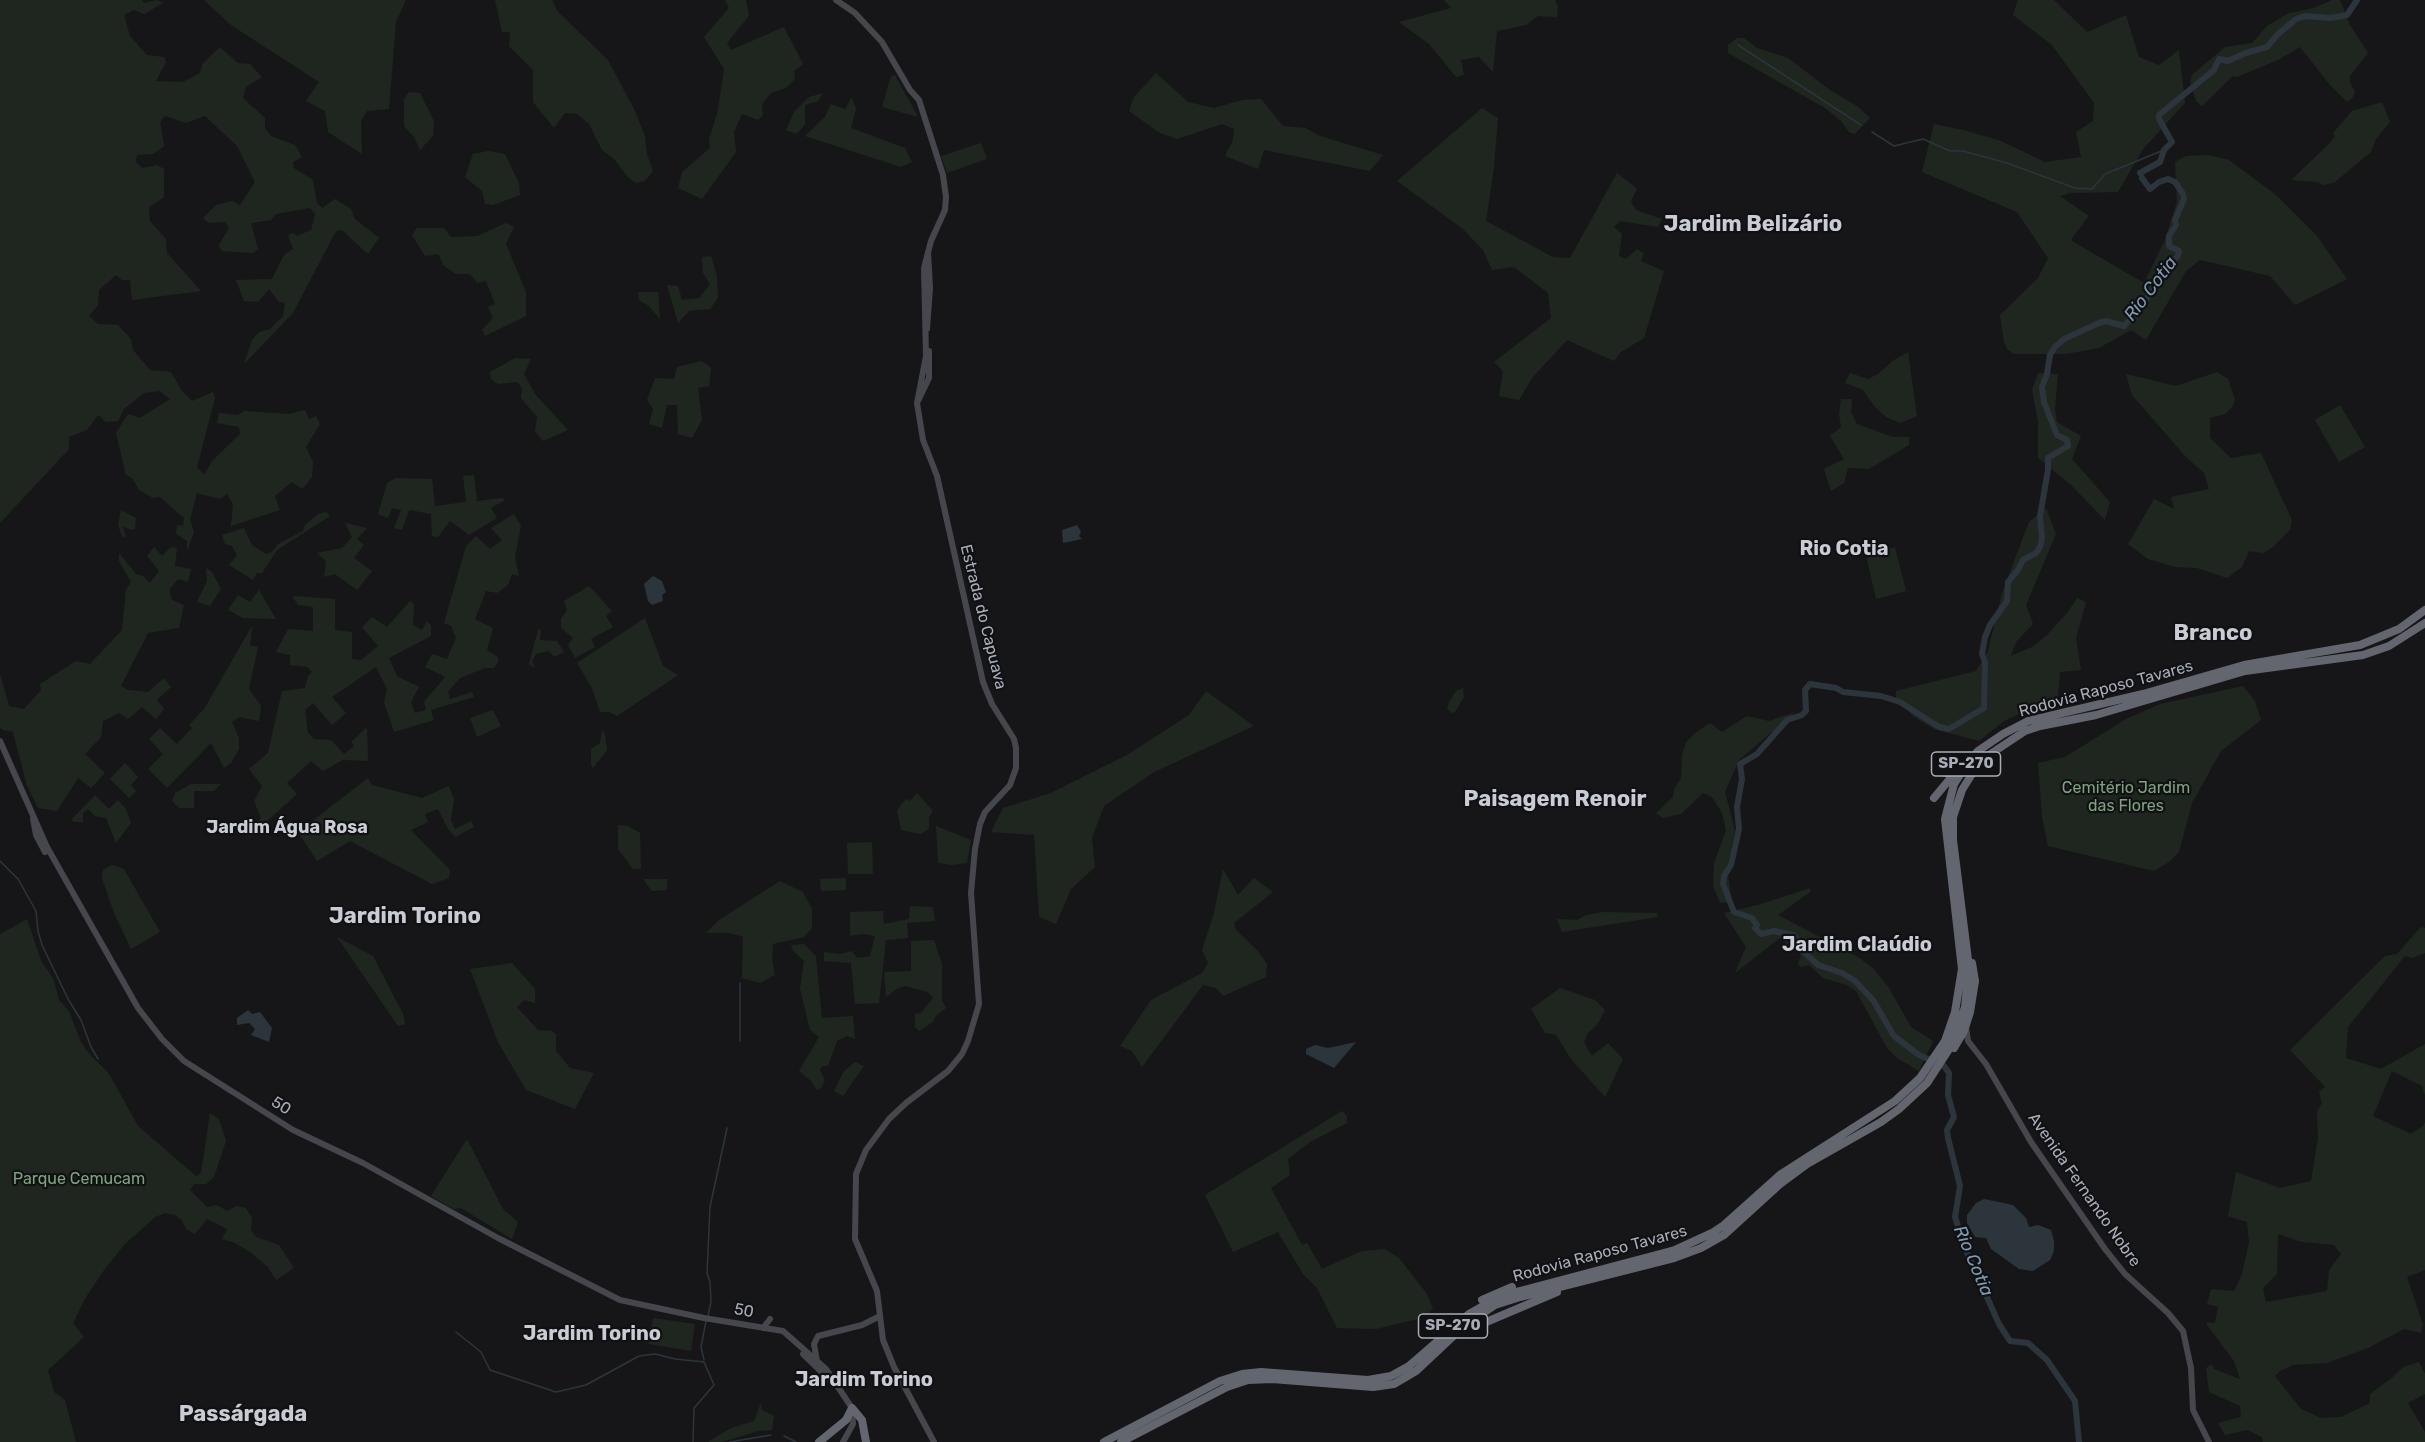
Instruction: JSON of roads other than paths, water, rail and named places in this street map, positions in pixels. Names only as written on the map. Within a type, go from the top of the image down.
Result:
[{"type":"highway","name":"Rodovia Raposo Tavares","points":[[1942,1056],[1955,1012],[1962,969],[1945,819],[1954,783],[1978,751],[2028,721],[2244,668],[2367,643],[2398,629],[2425,610]]},
{"type":"highway","name":"Rodovia Raposo Tavares","points":[[2266,664],[2363,655],[2389,646],[2425,623]]},
{"type":"highway","name":"Rodovia Raposo Tavares","points":[[1121,1442],[1239,1382],[1272,1379],[1373,1387],[1394,1384],[1416,1371],[1474,1318],[1495,1305],[1674,1258],[1714,1241],[1733,1228],[1780,1184],[1808,1164],[1881,1122],[1899,1109],[1918,1092],[1957,1033],[1965,1007],[1969,982],[1968,950],[1953,828],[1957,802],[1971,774],[1986,757],[2025,731],[2145,702],[2244,668]]},
{"type":"highway","points":[[2145,702],[2164,702]]},
{"type":"highway","points":[[1945,819],[1941,806],[1934,801],[1953,775],[1978,751]]},
{"type":"highway","points":[[1942,772],[1953,775]]},
{"type":"highway","points":[[1942,1056],[1957,1045],[1966,1026],[1975,981],[1968,950]]},
{"type":"highway","name":"Rodovia Raposo Tavares","points":[[1104,1442],[1220,1381],[1242,1374],[1261,1372],[1368,1380],[1391,1376],[1409,1366],[1482,1300],[1501,1290],[1561,1279],[1675,1250],[1701,1240],[1724,1225],[1781,1174],[1895,1101],[1932,1069]]},
{"type":"highway","points":[[1454,1335],[1581,1282]]},
{"type":"highway","points":[[819,1442],[846,1420],[852,1408],[862,1420],[866,1442]]},
{"type":"main road","name":"Estrada do Capuava","points":[[836,0],[855,13],[882,42],[910,90],[919,100],[944,175],[945,210],[928,252],[926,377],[917,403],[923,440],[938,477],[982,682],[992,704],[1014,739],[1016,759],[1010,785],[985,812],[978,833],[971,893],[979,1004],[968,1041],[962,1054],[948,1071],[906,1103],[885,1124],[866,1150],[856,1174],[855,1239],[877,1291],[888,1353],[934,1442]]},
{"type":"main road","name":"50","points":[[0,741],[53,858],[138,1008],[162,1039],[184,1061],[293,1130],[363,1163],[498,1238],[604,1292],[626,1302],[775,1329],[783,1332],[817,1361]]},
{"type":"main road","points":[[32,816],[36,835],[45,852]]},
{"type":"main road","points":[[1966,1026],[1966,1037],[1972,1047]]},
{"type":"main road","points":[[1957,1045],[1965,1044],[1972,1047]]},
{"type":"main road","name":"Avenida Fernando Nobre","points":[[1972,1047],[1986,1064],[2031,1142],[2105,1249],[2125,1274],[2168,1313],[2183,1331],[2192,1368],[2193,1410],[2209,1442]]},
{"type":"main road","points":[[843,1442],[853,1424],[852,1408],[828,1371],[817,1361],[814,1344],[818,1336],[862,1325],[880,1316]]},
{"type":"main road","points":[[763,1328],[770,1319]]},
{"type":"main road","points":[[775,1329],[840,1389]]},
{"type":"main road","points":[[820,1371],[824,1373],[828,1371]]},
{"type":"waterway","name":"Rio Cotia","points":[[2140,173],[2160,162],[2164,150],[2172,142],[2159,115],[2214,70],[2219,59],[2228,61],[2267,47],[2296,19],[2305,16],[2331,18],[2347,15],[2357,0]]},
{"type":"waterway","points":[[1738,45],[1861,125]]},
{"type":"waterway","points":[[1872,132],[1894,146],[1923,139],[1950,151],[1963,151],[2007,163],[2075,188],[2092,189],[2105,174],[2164,150]]},
{"type":"waterway","name":"Rio Cotia","points":[[2079,1442],[2075,1401],[2047,1360],[2028,1343],[2010,1341],[1999,1324],[1965,1248],[1955,1217],[1960,1186],[1947,1130],[1954,1117],[1948,1095],[1949,1073],[1944,1066],[1919,1055],[1894,1036],[1873,1000],[1855,981],[1842,973],[1818,965],[1804,952],[1802,944],[1793,935],[1774,931],[1761,934],[1755,928],[1757,925],[1752,918],[1734,912],[1723,884],[1724,876],[1731,865],[1739,829],[1737,807],[1742,779],[1740,764],[1757,754],[1787,720],[1802,715],[1806,711],[1805,690],[1810,684],[1836,688],[1843,692],[1881,696],[1900,702],[1939,727],[1949,729],[1984,708],[1985,662],[1982,654],[1985,637],[1990,625],[2007,601],[2008,582],[2023,560],[2036,553],[2040,547],[2042,539],[2040,516],[2048,458],[2068,446],[2067,440],[2057,435],[2044,402],[2042,387],[2050,355],[2064,339],[2099,323],[2106,321],[2124,326],[2140,309],[2164,270],[2178,256],[2179,251],[2169,246],[2169,236],[2176,225],[2175,220],[2184,199],[2183,194],[2175,182],[2168,179],[2150,189],[2142,178]]},
{"type":"waterway","points":[[0,861],[18,879],[36,911],[42,945],[68,999],[81,1020],[98,1059]]},
{"type":"waterway","points":[[740,983],[740,1041]]},
{"type":"waterway","points":[[708,1316],[711,1302],[707,1273],[710,1207],[727,1128]]},
{"type":"waterway","points":[[704,1360],[701,1347],[706,1321]]},
{"type":"waterway","points":[[456,1332],[481,1352],[490,1370],[556,1392],[586,1385],[639,1356],[655,1354],[704,1362],[714,1385],[694,1408],[693,1442]]},
{"type":"waterway","points":[[730,1442],[771,1435]]},
{"type":"waterway","points":[[784,1436],[796,1442]]},
{"type":"district","name":"Jardim Belizário","points":[[1753,225]]},
{"type":"district","name":"Rio Cotia","points":[[1844,549]]},
{"type":"district","name":"Branco","points":[[2213,634]]},
{"type":"district","name":"Paisagem Renoir","points":[[1555,800]]},
{"type":"district","name":"Jardim Água Rosa","points":[[287,828]]},
{"type":"district","name":"Jardim Torino","points":[[405,917]]},
{"type":"district","name":"Jardim Claúdio","points":[[1857,945]]},
{"type":"district","name":"Jardim Torino","points":[[592,1334]]},
{"type":"district","name":"Jardim Torino","points":[[864,1380]]},
{"type":"district","name":"Passárgada","points":[[243,1415]]},
{"type":"park label","name":"Cemitério Jardim das Flores","points":[[2126,797]]},
{"type":"park label","name":"Parque Cemucam","points":[[79,1179]]}]
